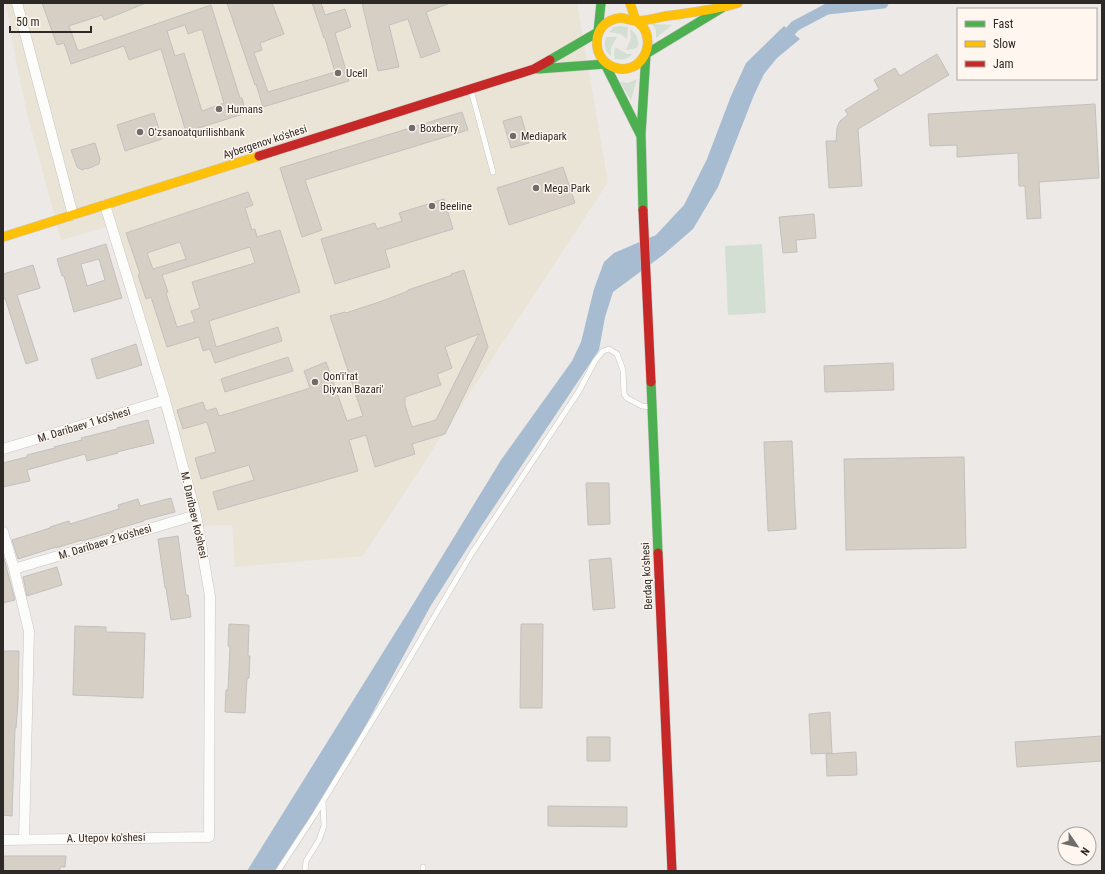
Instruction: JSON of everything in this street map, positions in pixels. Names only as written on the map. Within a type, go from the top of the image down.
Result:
[{"type":"main road","points":[[598,32],[603,25],[615,18],[628,18],[636,21],[643,28],[647,36],[648,45],[646,54],[641,62],[633,67],[623,70],[614,69],[600,58],[596,49],[596,40],[601,3]]},
{"type":"main road","points":[[630,3],[636,21]]},
{"type":"main road","points":[[636,21],[738,3]]},
{"type":"main road","points":[[646,54],[722,5]]},
{"type":"main road","name":"Aybergenov ko'shesi","points":[[3,237],[534,69],[598,32]]},
{"type":"main road","name":"Berdaq ko'shesi","points":[[646,54],[641,134],[642,184],[672,871]]},
{"type":"main road","name":"Aybergenov ko'shesi","points":[[534,69],[606,64]]},
{"type":"main road","points":[[606,64],[641,134]]},
{"type":"street","points":[[17,3],[73,215]]},
{"type":"street","name":"M. Daribaev ko'shesi","points":[[105,205],[165,400],[196,515],[210,596],[209,837]]},
{"type":"street","name":"M. Daribaev 1 ko'shesi","points":[[3,449],[165,400]]},
{"type":"street","name":"M. Daribaev 2 ko'shesi","points":[[14,569],[196,515]]},
{"type":"street","points":[[3,532],[14,569],[29,631],[24,839]]},
{"type":"street","name":"A. Utepov ko'shesi","points":[[3,840],[209,837]]},
{"type":"lane","points":[[471,89],[493,172]]},
{"type":"lane","points":[[278,871],[323,801],[437,614],[472,553],[575,397],[594,361],[603,351],[609,349],[617,354],[623,370],[624,394],[627,398],[642,406],[651,407]]},
{"type":"lane","points":[[306,871],[306,861],[319,840],[324,826],[323,801]]},
{"type":"shaded area","name":"Qon'i'rat Diyxan Bazari'","points":[[6,3],[577,3],[608,182],[363,556],[235,567],[232,525],[194,526],[110,226],[61,240],[28,117],[17,67]]},
{"type":"green space","points":[[652,24],[672,25],[656,38],[656,30]]},
{"type":"green space","points":[[614,27],[628,27],[627,39],[621,34],[609,32]]},
{"type":"green space","points":[[630,29],[637,37],[638,47],[626,50],[631,38]]},
{"type":"green space","points":[[606,37],[617,37],[611,48],[611,56],[605,47]]},
{"type":"green space","points":[[615,47],[627,54],[632,54],[625,59],[615,59]]},
{"type":"green space","points":[[637,79],[631,100],[620,82],[628,83]]},
{"type":"green space","points":[[762,244],[766,313],[728,315],[725,246]]},
{"type":"water","points":[[784,26],[800,39],[777,58],[764,74],[754,95],[718,187],[693,229],[663,255],[613,292],[605,317],[599,350],[482,525],[430,607],[341,771],[278,871],[247,871],[501,460],[572,361],[581,342],[594,289],[604,262],[614,253],[656,235],[684,205],[707,159],[731,96],[746,63]]},
{"type":"building","points":[[42,3],[146,3],[104,20],[102,15],[69,26],[78,51],[211,5],[246,113],[186,132],[161,49],[129,60],[124,46],[71,64],[64,43],[57,45]],"holes":[[[185,25],[188,34],[202,29],[224,103],[202,111],[184,53],[175,56],[167,31]]]},
{"type":"building","points":[[227,3],[272,3],[284,34],[260,43],[262,50],[254,53],[268,92],[335,72],[325,38],[312,3],[321,3],[325,15],[345,9],[351,27],[335,33],[349,81],[263,107]]},
{"type":"building","points":[[362,3],[448,3],[426,12],[440,51],[421,58],[408,19],[389,25],[399,67],[378,71]]},
{"type":"building","points":[[937,54],[949,75],[858,129],[862,186],[829,188],[826,141],[836,141],[837,128],[840,121],[848,115],[845,110],[879,89],[874,80],[895,68],[900,76]]},
{"type":"building","points":[[1095,104],[1099,178],[1039,182],[1041,218],[1027,219],[1025,186],[1019,186],[1018,153],[957,157],[957,145],[930,146],[928,114]]},
{"type":"building","points":[[462,112],[468,130],[305,180],[322,230],[302,237],[280,168]]},
{"type":"building","name":"Oʻzsanoatqurilishbank","points":[[154,113],[162,139],[125,151],[117,125]]},
{"type":"building","points":[[521,116],[529,143],[511,148],[503,121]]},
{"type":"building","points":[[95,143],[100,159],[99,164],[82,170],[77,167],[71,150]]},
{"type":"building","points":[[563,167],[575,203],[509,225],[497,188]]},
{"type":"building","points":[[248,192],[253,205],[245,208],[252,230],[255,229],[257,237],[280,230],[300,292],[209,321],[216,347],[278,327],[282,341],[215,363],[210,349],[203,351],[199,337],[167,347],[151,297],[146,299],[138,275],[140,274],[126,233]],"holes":[[[180,242],[186,259],[153,269],[147,253]],[[250,247],[255,263],[192,282],[200,308],[191,311],[195,322],[177,327],[162,275]]]},
{"type":"building","points":[[444,199],[453,229],[385,250],[390,267],[335,284],[321,239],[375,223],[377,229],[402,221],[399,213]]},
{"type":"building","points":[[814,214],[816,238],[796,240],[797,252],[783,253],[779,217]]},
{"type":"building","points":[[106,244],[122,298],[74,312],[64,276],[62,276],[57,259]],"holes":[[[99,259],[105,280],[87,286],[81,264]]]},
{"type":"building","points":[[33,265],[40,288],[17,295],[38,360],[26,364],[5,298],[3,299],[3,274]]},
{"type":"building","points":[[464,270],[488,347],[445,434],[412,444],[415,454],[375,467],[366,435],[349,440],[358,471],[218,510],[213,492],[254,480],[249,465],[201,479],[195,458],[216,452],[207,422],[183,429],[177,410],[203,402],[206,411],[216,408],[219,416],[310,388],[304,371],[326,362],[347,421],[363,416],[330,316],[346,313],[385,300],[408,290],[452,275],[451,274]],"holes":[[[479,334],[436,420],[412,427],[405,405],[405,397],[441,385],[437,374],[452,368],[445,347]]]},
{"type":"building","points":[[136,344],[142,365],[97,379],[91,359]]},
{"type":"building","points":[[288,357],[293,371],[225,392],[221,379]]},
{"type":"building","points":[[893,363],[894,390],[825,392],[824,366]]},
{"type":"building","points":[[148,420],[154,443],[87,461],[85,454],[27,470],[30,481],[3,487],[3,463],[82,440],[81,438]]},
{"type":"building","points":[[792,441],[796,529],[768,531],[764,442]]},
{"type":"building","points":[[964,457],[966,548],[846,550],[844,459]]},
{"type":"building","points":[[586,483],[609,483],[610,524],[588,525]]},
{"type":"building","points":[[171,498],[175,512],[113,530],[113,532],[18,559],[12,540],[69,521],[70,524],[119,509],[118,505],[138,499],[140,506]]},
{"type":"building","points":[[178,536],[186,595],[188,595],[191,617],[171,620],[158,539]]},
{"type":"building","points":[[3,555],[15,600],[3,603]]},
{"type":"building","points":[[611,558],[615,608],[593,610],[589,560]]},
{"type":"building","points":[[57,567],[62,585],[27,596],[23,577]]},
{"type":"building","points":[[229,624],[249,625],[249,678],[247,678],[245,713],[225,712],[226,690],[228,690],[230,646],[228,646]]},
{"type":"building","points":[[521,624],[543,624],[542,708],[520,708]]},
{"type":"building","points":[[75,626],[106,627],[106,632],[145,633],[143,698],[73,695]]},
{"type":"building","points":[[3,651],[19,651],[12,816],[3,815]]},
{"type":"building","points":[[830,712],[832,753],[811,754],[809,714]]},
{"type":"building","points":[[1102,736],[1102,761],[1017,767],[1015,742]]},
{"type":"building","points":[[587,737],[610,737],[610,761],[587,761]]},
{"type":"building","points":[[856,752],[857,775],[827,776],[826,754]]},
{"type":"building","points":[[548,806],[627,807],[627,827],[548,826]]},
{"type":"building","points":[[3,856],[66,856],[65,867],[60,867],[60,871],[4,871]]},
{"type":"waterway","points":[[781,42],[795,26],[827,9],[883,3]]},
{"type":"traffic: fast","points":[[550,60],[598,32],[601,3]]},
{"type":"traffic: fast","points":[[643,210],[641,134],[646,54],[722,8]]},
{"type":"traffic: fast","points":[[538,69],[605,64],[640,134]]},
{"type":"traffic: fast","points":[[651,382],[658,553]]},
{"type":"traffic: slow","points":[[630,3],[635,18],[636,19],[637,21],[638,22],[643,27],[645,30],[648,42],[647,49],[644,56],[631,68],[615,68],[602,58],[598,50],[598,35],[606,23],[621,18],[634,21],[636,21],[639,21],[738,3]]},
{"type":"traffic: slow","points":[[3,237],[259,156]]},
{"type":"traffic: jam","points":[[259,156],[534,69],[550,60]]},
{"type":"traffic: jam","points":[[643,210],[651,382]]},
{"type":"traffic: jam","points":[[658,553],[672,871]]},
{"type":"place","name":"Ucell","points":[[338,73]]},
{"type":"place","name":"Humans","points":[[219,109]]},
{"type":"place","name":"Boxberry","points":[[412,128]]},
{"type":"place","name":"Oʻzsanoatqurilishbank","points":[[140,132]]},
{"type":"place","name":"Mediapark","points":[[513,136]]},
{"type":"place","name":"Mega Park","points":[[536,188]]},
{"type":"place","name":"Beeline","points":[[432,206]]},
{"type":"place","name":"Qon'i'rat Diyxan Bazari'","points":[[315,382]]}]
